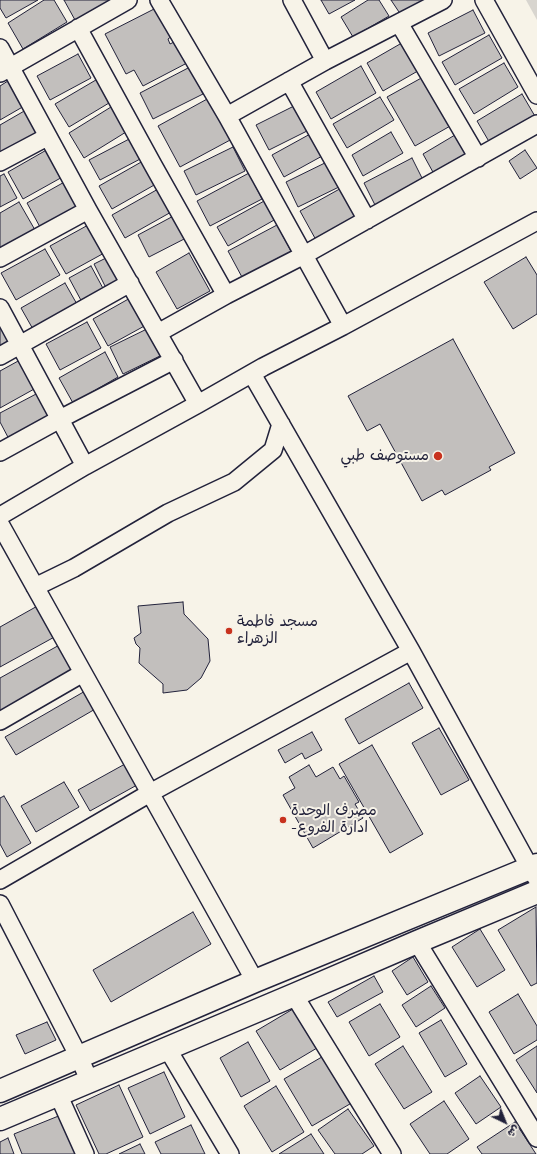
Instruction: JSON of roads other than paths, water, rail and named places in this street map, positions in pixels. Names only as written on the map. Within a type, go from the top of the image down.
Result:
[{"type":"main road","points":[[0,1091],[254,981],[535,870]]},
{"type":"main road","points":[[0,1119],[537,892]]},
{"type":"street","points":[[5,70],[128,0]]},
{"type":"street","points":[[159,0],[227,116],[343,326]]},
{"type":"street","points":[[292,0],[325,61]]},
{"type":"street","points":[[227,116],[325,61],[443,0]]},
{"type":"street","points":[[484,0],[537,95]]},
{"type":"street","points":[[399,23],[478,158]]},
{"type":"street","points":[[78,28],[226,295]]},
{"type":"street","points":[[0,48],[5,70],[47,137],[198,404]]},
{"type":"street","points":[[289,82],[367,220]]},
{"type":"street","points":[[158,333],[226,295],[304,255],[537,124]]},
{"type":"street","points":[[0,162],[47,137]]},
{"type":"street","points":[[0,258],[88,210]]},
{"type":"street","points":[[0,516],[85,466],[263,367],[343,326],[537,221]]},
{"type":"street","points":[[0,356],[130,283]]},
{"type":"street","points":[[0,308],[85,466]]},
{"type":"street","points":[[0,452],[174,360]]},
{"type":"street","points":[[252,374],[535,870]]},
{"type":"street","points":[[35,587],[74,568],[168,513],[234,482],[273,450],[281,424]]},
{"type":"street","points":[[0,524],[254,981]]},
{"type":"street","points":[[0,880],[150,793],[410,651]]},
{"type":"street","points":[[0,721],[83,673]]},
{"type":"street","points":[[0,904],[79,1057],[90,1082]]},
{"type":"street","points":[[416,942],[537,1138]]},
{"type":"street","points":[[294,995],[392,1154]]},
{"type":"street","points":[[167,1048],[230,1154]]},
{"type":"street","points":[[58,1094],[85,1154]]},
{"type":"place","name":"مستوصف طبي","points":[[438,456]]},
{"type":"place","name":"مسجد فاطمة الزهراء","points":[[229,631]]},
{"type":"place","name":"مصرف الوحدة -ادارة الفروع","points":[[283,820]]}]
